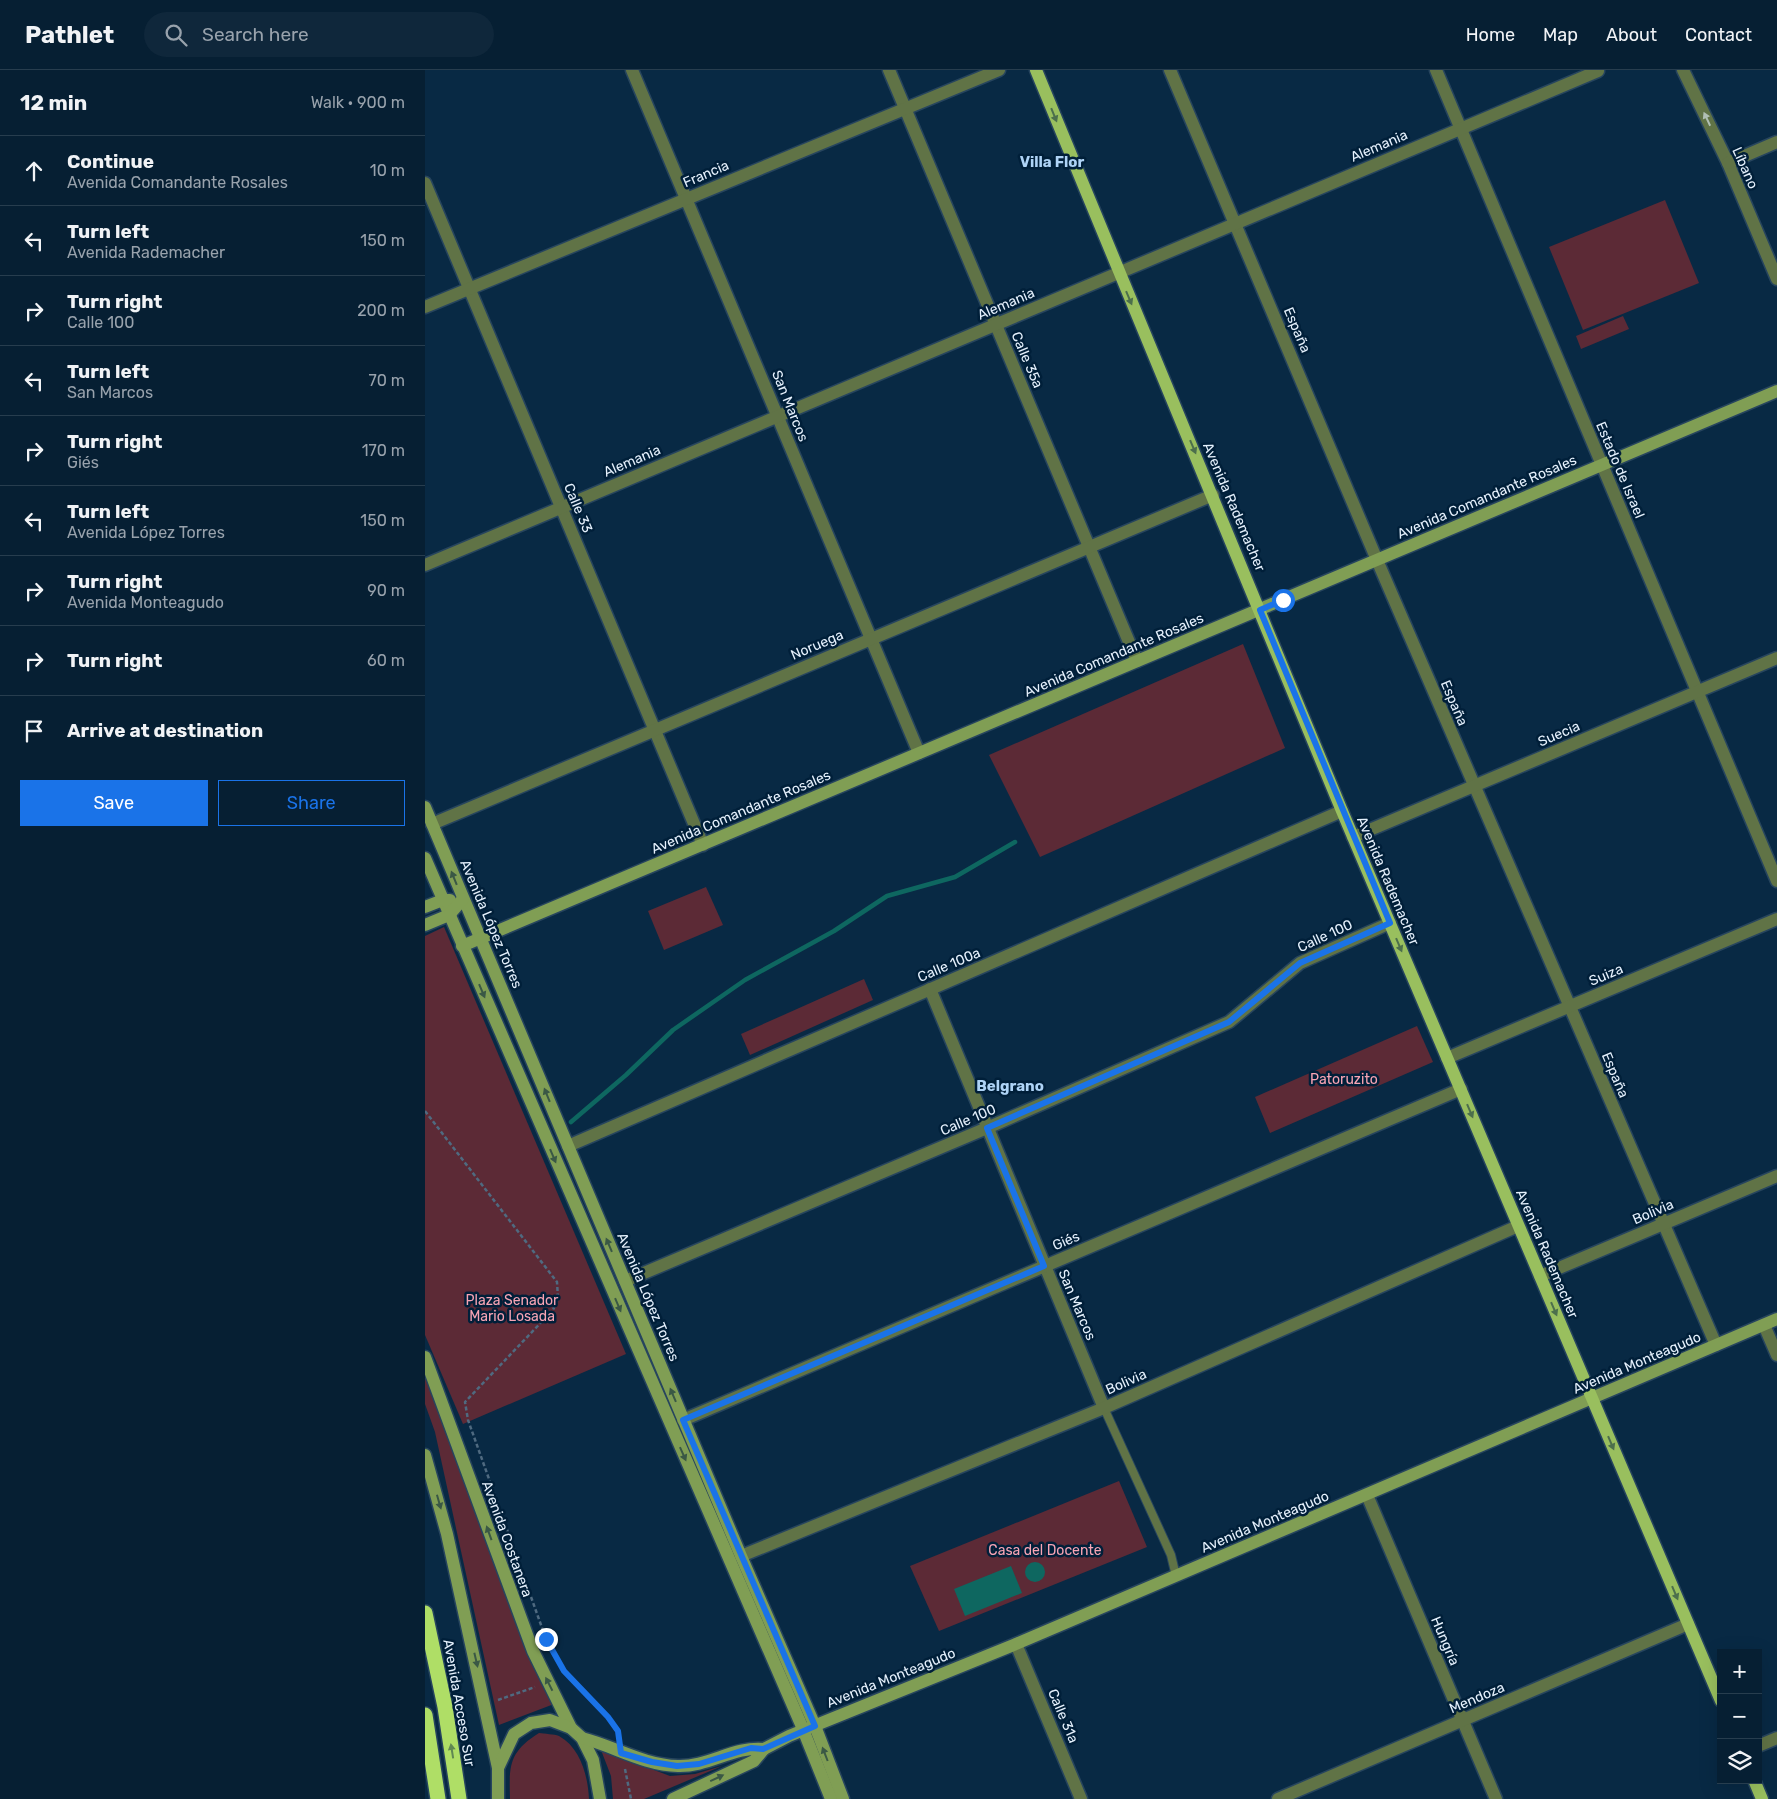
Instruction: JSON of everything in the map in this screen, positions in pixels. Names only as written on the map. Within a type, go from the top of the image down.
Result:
[{"type":"highway","name":"Avenida Acceso Sur","points":[[425,1613],[445,1707],[459,1799]]},
{"type":"highway","points":[[425,1715],[438,1799]]},
{"type":"main road","name":"Avenida Rademacher","points":[[1036,70],[1353,838],[1718,1694]]},
{"type":"main road","name":"Avenida Comandante Rosales","points":[[462,946],[1777,391]]},
{"type":"main road","name":"Avenida López Torres","points":[[425,806],[741,1556],[809,1728],[831,1799]]},
{"type":"main road","name":"Avenida López Torres","points":[[425,858],[462,946],[809,1728],[843,1799]]},
{"type":"main road","points":[[425,907],[443,900],[463,899]]},
{"type":"main road","points":[[425,925],[449,915],[463,899]]},
{"type":"main road","name":"Avenida Monteagudo","points":[[673,1799],[754,1761],[763,1749],[809,1728],[1016,1644],[1777,1319]]},
{"type":"main road","name":"Avenida Costanera","points":[[425,1357],[524,1629],[571,1728],[582,1738],[593,1760],[600,1799]]},
{"type":"main road","name":"Avenida Costanera","points":[[425,1455],[447,1534],[485,1704],[498,1768],[498,1799]]},
{"type":"main road","name":"Avenida Costanera","points":[[498,1768],[514,1734],[531,1723],[550,1720],[571,1728]]},
{"type":"main road","name":"Avenida Monteagudo","points":[[582,1738],[599,1742],[621,1753],[652,1762],[677,1766],[699,1764],[751,1748],[763,1749]]},
{"type":"main road","points":[[1756,1784],[1762,1799]]},
{"type":"street","name":"San Marcos","points":[[632,70],[919,753]]},
{"type":"street","name":"Calle 35a","points":[[889,70],[1137,661]]},
{"type":"street","name":"Francia","points":[[425,307],[999,70]]},
{"type":"street","name":"España","points":[[1170,70],[1377,560],[1662,1224],[1716,1345]]},
{"type":"street","name":"Estado de Israel","points":[[1436,70],[1777,881]]},
{"type":"street","name":"Líbano","points":[[1683,70],[1727,163],[1777,279]]},
{"type":"street","name":"Alemania","points":[[425,565],[1598,71]]},
{"type":"street","points":[[1727,163],[1777,142]]},
{"type":"street","name":"Calle 33","points":[[425,183],[703,844]]},
{"type":"street","name":"Noruega","points":[[433,824],[1213,495]]},
{"type":"street","name":"Suecia","points":[[1353,838],[1777,658]]},
{"type":"street","name":"Calle 100a","points":[[567,1146],[1342,811]]},
{"type":"street","name":"Suiza","points":[[1447,1058],[1777,919]]},
{"type":"street","name":"Calle 100","points":[[625,1281],[987,1128],[1229,1022],[1300,963],[1390,923]]},
{"type":"street","name":"San Marcos","points":[[930,989],[1104,1408]]},
{"type":"street","name":"Giés","points":[[683,1420],[1461,1090]]},
{"type":"street","name":"Bolivia","points":[[1540,1276],[1777,1176]]},
{"type":"street","name":"Bolivia","points":[[741,1556],[1104,1408],[1518,1226]]},
{"type":"street","points":[[1764,1325],[1777,1355]]},
{"type":"street","name":"Hungría","points":[[1367,1495],[1496,1799]]},
{"type":"street","name":"Mendoza","points":[[1278,1799],[1688,1624]]},
{"type":"street","name":"Calle 31a","points":[[1016,1644],[1081,1799]]},
{"type":"street","points":[[1762,1744],[1777,1738]]},
{"type":"lane","name":"San Marcos","points":[[1104,1408],[1171,1555],[1176,1576]]},
{"type":"path","points":[[425,1111],[557,1282],[559,1298],[553,1310],[465,1402],[468,1420],[546,1639],[564,1671],[608,1717],[618,1731],[631,1799]]},
{"type":"path","points":[[485,1704],[548,1682]]},
{"type":"green space","points":[[1665,200],[1699,283],[1583,330],[1549,247]]},
{"type":"green space","points":[[1623,316],[1629,329],[1581,349],[1576,336]]},
{"type":"green space","points":[[1243,644],[1285,748],[1040,857],[989,755]]},
{"type":"green space","points":[[706,887],[723,925],[664,950],[648,911]]},
{"type":"green space","name":"Plaza Senador Mario Losada","points":[[444,927],[626,1354],[463,1424],[425,1335],[425,936]]},
{"type":"green space","points":[[864,979],[873,1000],[750,1055],[741,1034]]},
{"type":"green space","name":"Patoruzito","points":[[1417,1026],[1433,1062],[1270,1133],[1255,1097]]},
{"type":"green space","points":[[425,1375],[554,1704],[499,1725],[435,1432],[425,1404]]},
{"type":"green space","name":"Casa del Docente","points":[[1119,1481],[1147,1547],[939,1631],[910,1566]]},
{"type":"green space","points":[[539,1733],[559,1736],[573,1748],[585,1773],[589,1799],[510,1799],[511,1768],[516,1753]]},
{"type":"green space","points":[[601,1750],[670,1776],[695,1774],[722,1766],[644,1799],[613,1799],[611,1776]]},
{"type":"shaded area","points":[[1035,1562],[1042,1565],[1045,1572],[1042,1579],[1035,1582],[1028,1579],[1025,1572],[1028,1565]]},
{"type":"shaded area","points":[[1011,1566],[1022,1593],[965,1616],[954,1589]]},
{"type":"waterway","points":[[571,1122],[626,1075],[673,1030],[745,980],[834,931],[887,896],[955,877],[1015,842]]},
{"type":"district","name":"Villa Flor","points":[[1052,162]]},
{"type":"district","name":"Belgrano","points":[[1010,1086]]},
{"type":"route","points":[[546,1639],[564,1671],[608,1717],[618,1731],[621,1753],[652,1762],[677,1766],[699,1764],[751,1748],[763,1749],[815,1726],[683,1420],[1044,1266],[987,1128],[1229,1022],[1300,963],[1390,923],[1260,610],[1283,600]]}]
